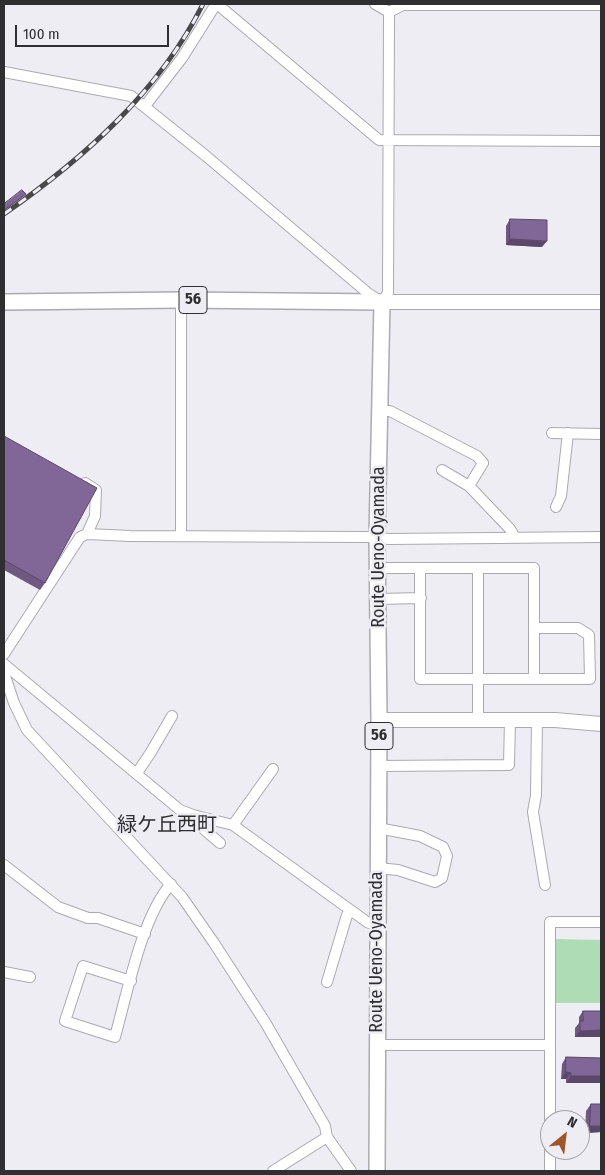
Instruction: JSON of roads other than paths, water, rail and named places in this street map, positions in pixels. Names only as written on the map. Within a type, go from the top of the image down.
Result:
[{"type":"main road","name":"56","points":[[4,302],[181,300],[382,302]]},
{"type":"main road","name":"Route Ueno-Oyamada","points":[[377,1171],[379,599],[377,538],[382,302]]},
{"type":"street","points":[[145,106],[182,58],[217,4],[379,140],[601,141]]},
{"type":"street","points":[[375,4],[389,12]]},
{"type":"street","points":[[389,12],[403,5],[601,5]]},
{"type":"street","points":[[382,302],[388,294],[389,12]]},
{"type":"street","points":[[4,72],[132,96],[369,294],[382,302],[601,302]]},
{"type":"street","points":[[181,300],[181,536]]},
{"type":"street","points":[[381,411],[390,410],[477,456],[483,463],[469,486]]},
{"type":"street","points":[[552,433],[601,434]]},
{"type":"street","points":[[556,507],[561,496],[568,433]]},
{"type":"street","points":[[442,470],[469,486],[510,530],[515,538]]},
{"type":"street","points":[[75,476],[96,490],[95,516],[87,534]]},
{"type":"street","points":[[4,654],[80,537],[87,534],[377,538],[601,536]]},
{"type":"street","points":[[378,568],[534,568],[534,679]]},
{"type":"street","points":[[420,568],[420,679],[590,679],[590,635],[578,628],[534,628]]},
{"type":"street","points":[[478,568],[478,720]]},
{"type":"street","points":[[379,599],[421,598]]},
{"type":"street","points":[[4,664],[220,843]]},
{"type":"street","points":[[5,680],[27,730],[171,884],[214,943],[265,1022],[325,1126],[326,1137],[351,1171]]},
{"type":"street","points":[[137,773],[172,716]]},
{"type":"street","points":[[379,720],[555,720],[601,724]]},
{"type":"street","points":[[378,766],[509,765],[510,720]]},
{"type":"street","points":[[537,720],[536,795],[533,812],[545,885]]},
{"type":"street","points":[[233,824],[273,769]]},
{"type":"street","points":[[180,810],[193,816],[233,824],[367,922],[377,926]]},
{"type":"street","points":[[378,828],[420,836],[443,846],[447,856],[442,878],[435,882],[398,870],[378,868]]},
{"type":"street","points":[[4,865],[67,911],[88,918],[98,918],[145,934]]},
{"type":"street","points":[[131,981],[83,966],[65,1021],[116,1037],[145,934],[161,895],[171,884]]},
{"type":"street","points":[[327,982],[348,915],[352,911]]},
{"type":"street","points":[[550,1110],[550,922],[601,922]]},
{"type":"street","points":[[4,972],[30,977]]},
{"type":"street","points":[[377,1045],[550,1045]]},
{"type":"street","points":[[274,1171],[326,1137]]},
{"type":"railway","points":[[4,214],[90,147],[142,95],[185,36],[203,4]]},
{"type":"district","name":"緑ケ丘西町","points":[[167,825]]}]
